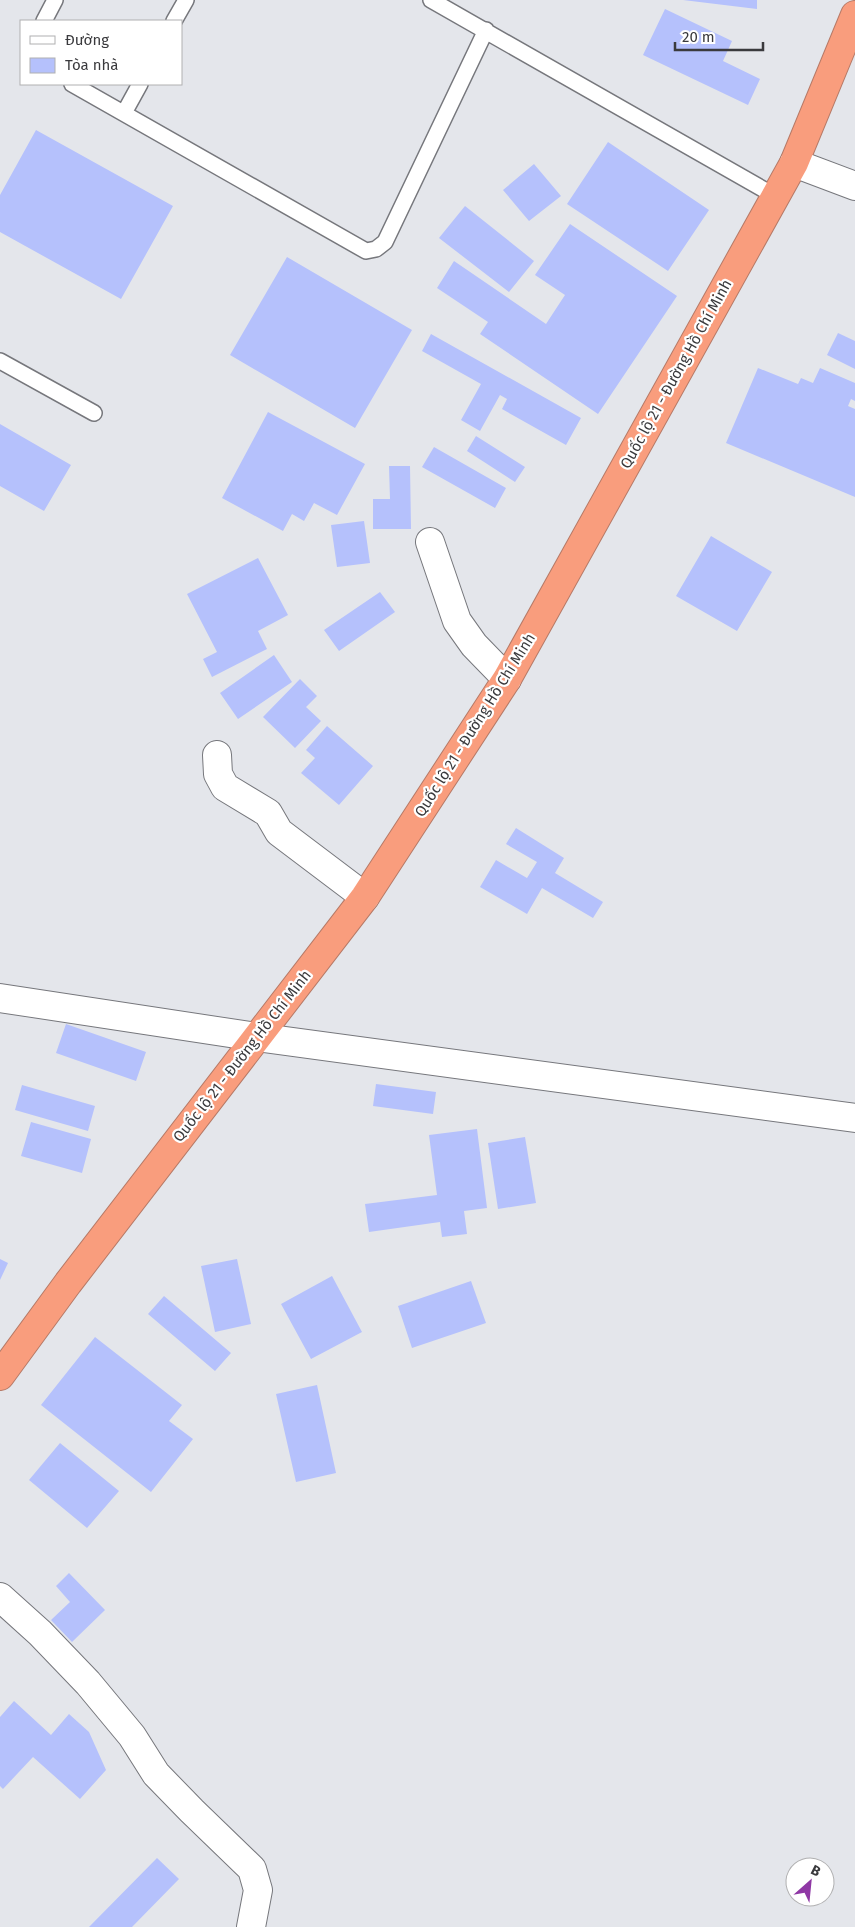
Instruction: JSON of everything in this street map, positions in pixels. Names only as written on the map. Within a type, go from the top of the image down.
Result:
[{"type":"highway","name":"Quốc lộ 21 - Đường Hồ Chí Minh","points":[[0,1376],[68,1283],[365,897],[507,679],[794,163],[855,14]]},
{"type":"street","points":[[794,163],[855,186]]},
{"type":"street","points":[[430,542],[458,621],[474,645],[507,679]]},
{"type":"street","points":[[217,755],[218,774],[225,787],[268,813],[279,832],[365,897]]},
{"type":"street","points":[[0,998],[256,1037],[855,1118]]},
{"type":"street","points":[[0,1597],[40,1633],[88,1683],[132,1736],[156,1774],[252,1869],[258,1890],[251,1927]]},
{"type":"lane","points":[[45,20],[55,0]]},
{"type":"lane","points":[[175,20],[186,0]]},
{"type":"lane","points":[[431,0],[775,196]]},
{"type":"lane","points":[[74,85],[366,251],[376,249],[385,242],[486,30]]},
{"type":"lane","points":[[124,113],[139,85]]},
{"type":"lane","points":[[0,362],[94,413]]},
{"type":"building","points":[[683,0],[757,0],[757,9]]},
{"type":"building","points":[[665,9],[732,41],[723,61],[760,79],[748,105],[643,55]]},
{"type":"building","points":[[36,130],[173,206],[121,299],[0,232],[0,195]]},
{"type":"building","points":[[608,142],[709,210],[668,271],[567,204]]},
{"type":"building","points":[[534,164],[561,196],[529,221],[503,190]]},
{"type":"building","points":[[465,206],[534,261],[509,292],[439,238]]},
{"type":"building","points":[[570,224],[677,296],[598,414],[480,334],[488,322],[437,288],[454,261],[546,324],[565,295],[535,275]]},
{"type":"building","points":[[287,257],[412,330],[355,428],[230,355]]},
{"type":"building","points":[[838,333],[855,341],[855,369],[827,355]]},
{"type":"building","points":[[431,334],[581,418],[566,445],[502,409],[507,399],[500,395],[480,431],[461,420],[481,384],[422,351]]},
{"type":"building","points":[[758,368],[798,384],[801,378],[813,383],[820,368],[855,383],[855,401],[851,399],[848,406],[855,409],[855,497],[726,443]]},
{"type":"building","points":[[268,412],[365,464],[337,515],[314,503],[304,521],[292,514],[283,531],[222,498]]},
{"type":"building","points":[[0,424],[71,465],[44,511],[0,486]]},
{"type":"building","points":[[476,436],[525,467],[515,482],[467,451]]},
{"type":"building","points":[[434,447],[506,488],[495,508],[422,467]]},
{"type":"building","points":[[389,466],[410,466],[411,529],[373,529],[373,499],[390,499]]},
{"type":"building","points":[[364,521],[370,563],[337,567],[331,525]]},
{"type":"building","points":[[711,536],[772,572],[737,631],[676,596]]},
{"type":"building","points":[[258,558],[288,615],[258,631],[267,649],[212,677],[203,659],[217,652],[187,594]]},
{"type":"building","points":[[380,592],[395,612],[339,651],[324,630]]},
{"type":"building","points":[[274,655],[292,682],[238,719],[220,693]]},
{"type":"building","points":[[300,679],[317,696],[306,707],[321,721],[295,748],[263,717]]},
{"type":"building","points":[[327,726],[373,766],[339,805],[301,773],[315,758],[306,750]]},
{"type":"building","points":[[516,828],[564,858],[555,873],[603,902],[593,918],[542,888],[527,914],[480,887],[496,860],[527,878],[537,862],[506,844]]},
{"type":"building","points":[[66,1024],[146,1052],[136,1081],[56,1053]]},
{"type":"building","points":[[376,1084],[436,1092],[433,1114],[373,1106]]},
{"type":"building","points":[[22,1085],[95,1106],[88,1131],[15,1110]]},
{"type":"building","points":[[31,1122],[91,1139],[82,1173],[21,1156]]},
{"type":"building","points":[[477,1129],[487,1208],[464,1211],[467,1234],[442,1237],[440,1222],[369,1232],[365,1204],[437,1195],[429,1135]]},
{"type":"building","points":[[525,1137],[536,1203],[498,1209],[488,1143]]},
{"type":"building","points":[[0,1259],[8,1263],[0,1280]]},
{"type":"building","points":[[237,1259],[251,1324],[215,1332],[201,1266]]},
{"type":"building","points":[[332,1276],[362,1332],[311,1359],[281,1304]]},
{"type":"building","points":[[471,1281],[486,1323],[412,1348],[398,1306]]},
{"type":"building","points":[[164,1296],[231,1353],[215,1371],[148,1314]]},
{"type":"building","points":[[95,1337],[182,1405],[169,1421],[193,1439],[151,1492],[41,1405]]},
{"type":"building","points":[[317,1385],[336,1473],[296,1482],[276,1394]]},
{"type":"building","points":[[60,1443],[119,1491],[87,1528],[29,1480]]},
{"type":"building","points":[[69,1573],[105,1610],[72,1642],[51,1620],[70,1602],[56,1586]]},
{"type":"building","points":[[14,1701],[51,1735],[69,1714],[89,1732],[106,1770],[80,1799],[33,1757],[3,1789],[0,1786],[0,1717]]},
{"type":"building","points":[[157,1858],[179,1879],[132,1927],[89,1927]]}]
